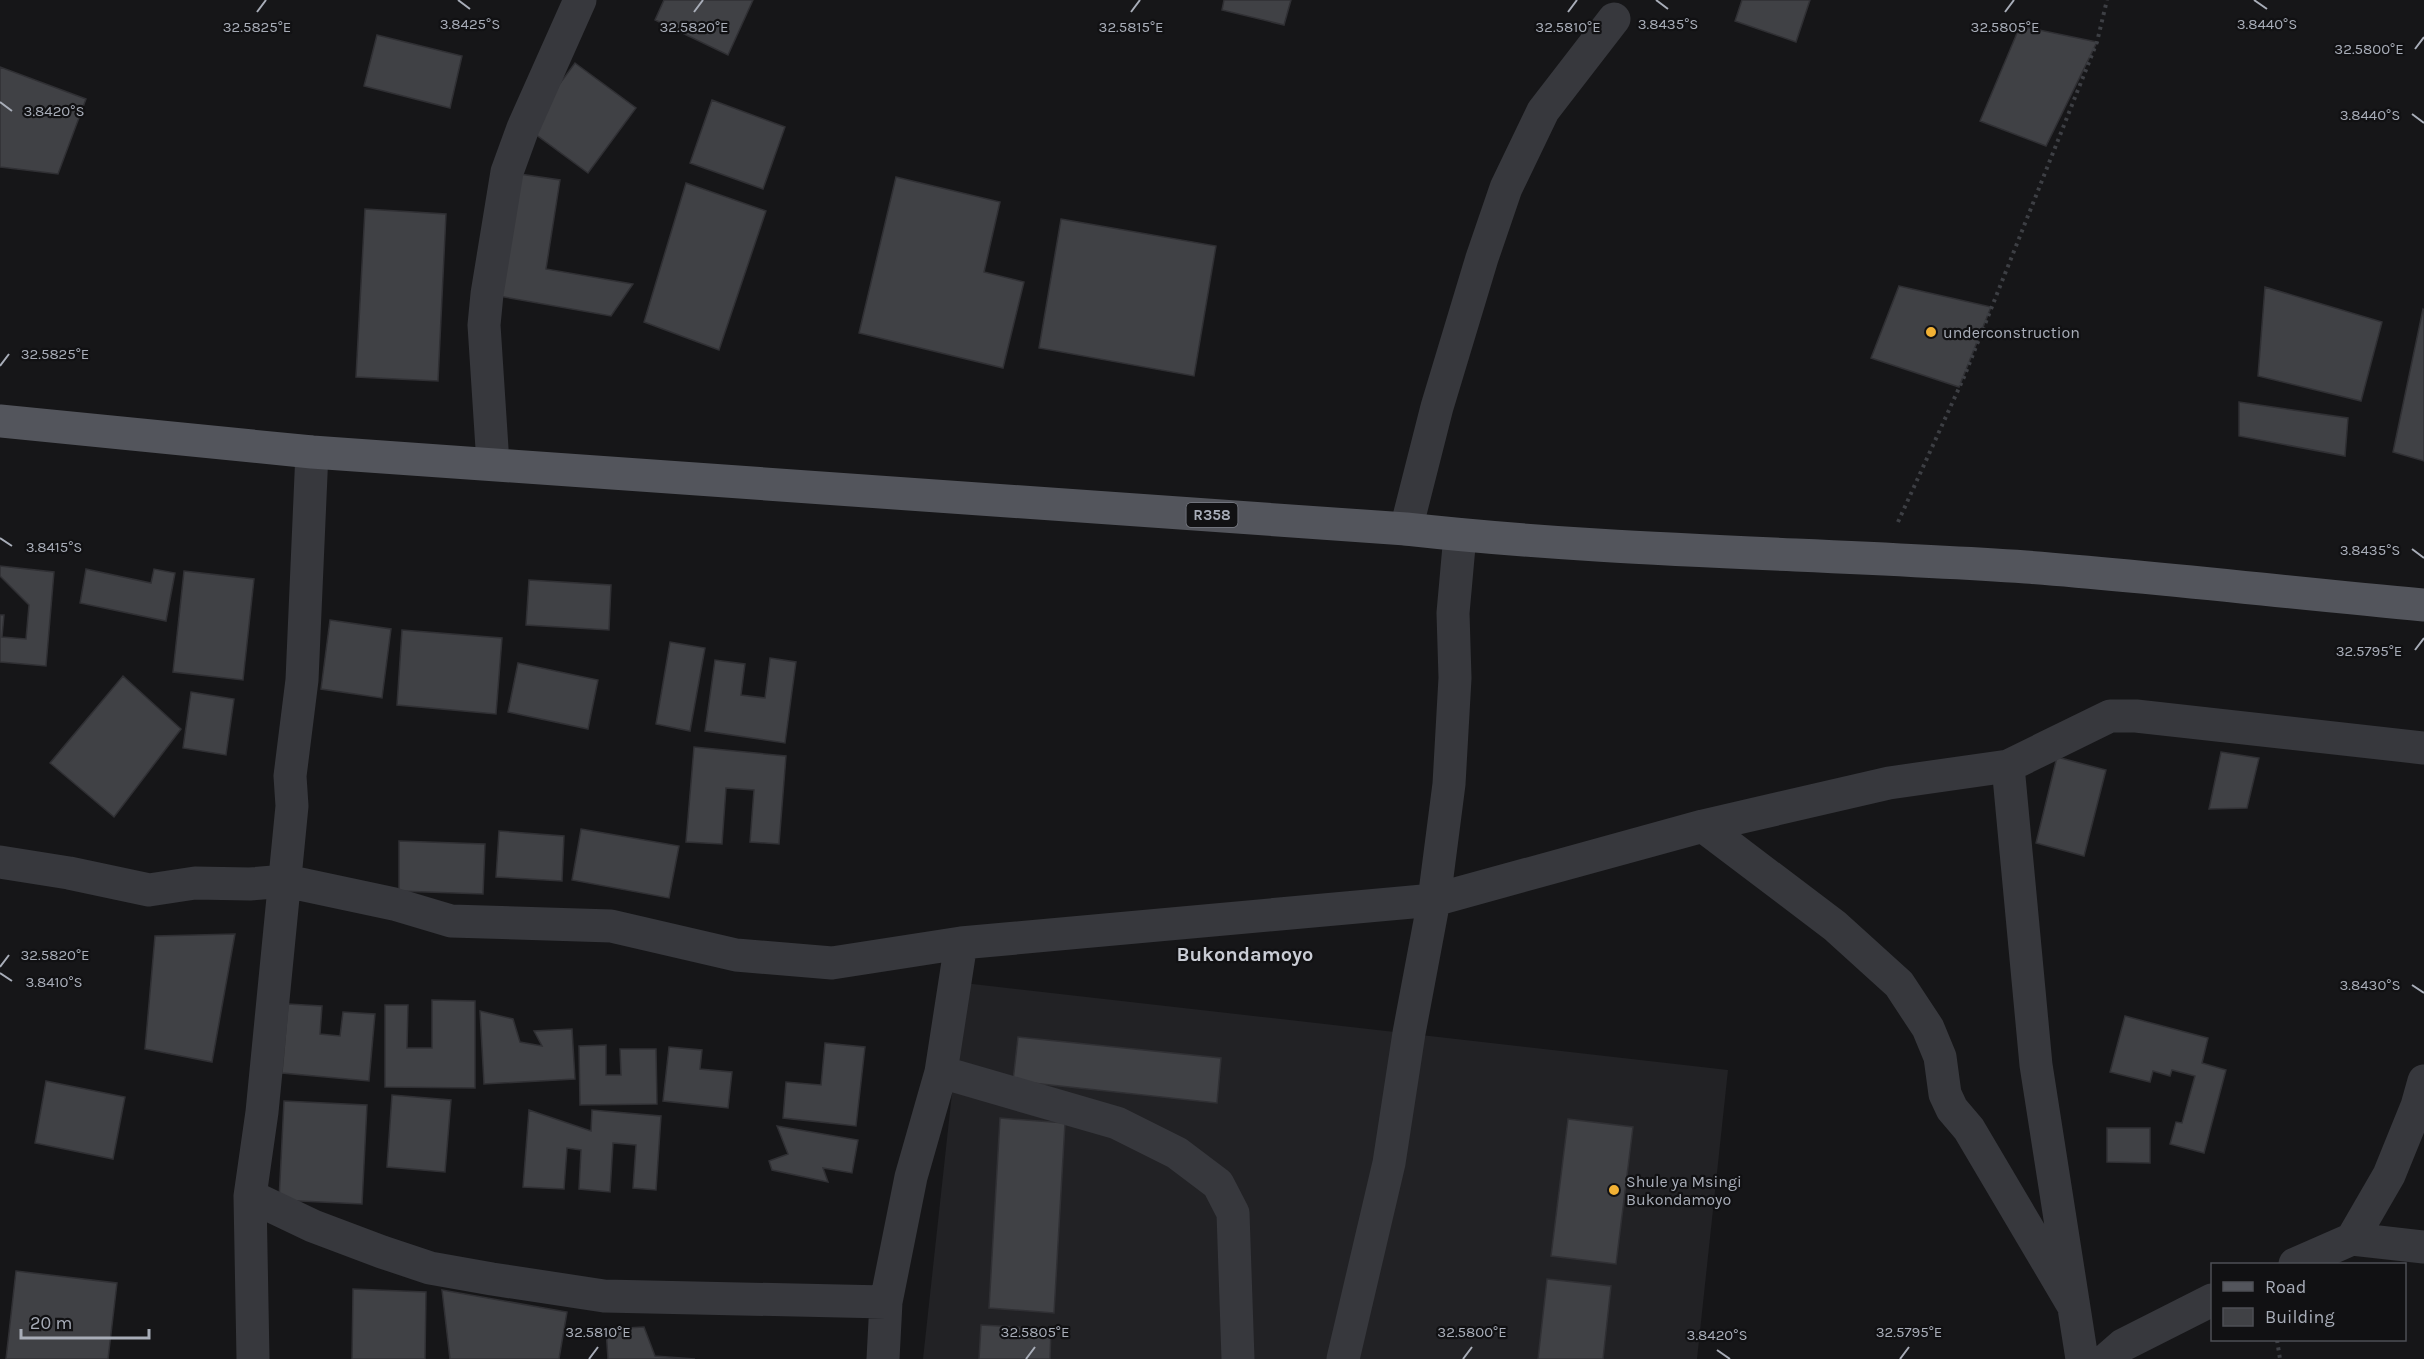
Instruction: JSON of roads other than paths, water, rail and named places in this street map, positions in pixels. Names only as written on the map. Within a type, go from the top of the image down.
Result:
[{"type":"main road","name":"R358","points":[[0,421],[312,452],[1406,529],[1460,535],[1881,561],[2025,567],[2424,605]]},
{"type":"street","points":[[493,464],[484,325],[507,172],[523,128],[580,0]]},
{"type":"street","points":[[1406,529],[1441,396],[1482,258],[1506,188],[1543,111],[1614,19]]},
{"type":"street","points":[[253,1359],[250,1196],[262,1112],[286,881],[292,806],[290,776],[302,680],[312,452]]},
{"type":"street","points":[[1343,1359],[1389,1163],[1409,1033],[1434,900],[1449,783],[1455,678],[1453,613],[1460,535]]},
{"type":"street","points":[[0,862],[69,873],[149,890],[195,883],[250,884],[286,881],[393,904],[451,921],[611,926],[736,956],[832,963],[961,943],[1434,900],[1703,826],[1889,783],[2008,766],[2110,716],[2136,716],[2424,748]]},
{"type":"street","points":[[2008,766],[2036,1065],[2082,1359]]},
{"type":"street","points":[[1703,826],[1835,926],[1899,984],[1928,1028],[1940,1057],[1945,1094],[1952,1109],[1969,1130],[2073,1305]]},
{"type":"street","points":[[883,1359],[886,1302],[911,1177],[941,1072],[961,943]]},
{"type":"street","points":[[941,1072],[1117,1123],[1177,1153],[1218,1184],[1233,1213],[1238,1359]]},
{"type":"street","points":[[2352,1239],[2389,1175],[2417,1106],[2424,1081]]},
{"type":"street","points":[[250,1196],[313,1226],[382,1252],[430,1268],[492,1279],[604,1296],[886,1302]]},
{"type":"street","points":[[2297,1263],[2352,1239],[2424,1247]]},
{"type":"street","points":[[2107,1359],[2123,1345],[2211,1301]]},
{"type":"place","name":"underconstruction","points":[[1931,332]]},
{"type":"place","name":"Shule ya Msingi Bukondamoyo","points":[[1614,1190]]},
{"type":"district","name":"Bukondamoyo","points":[[1245,954]]}]
